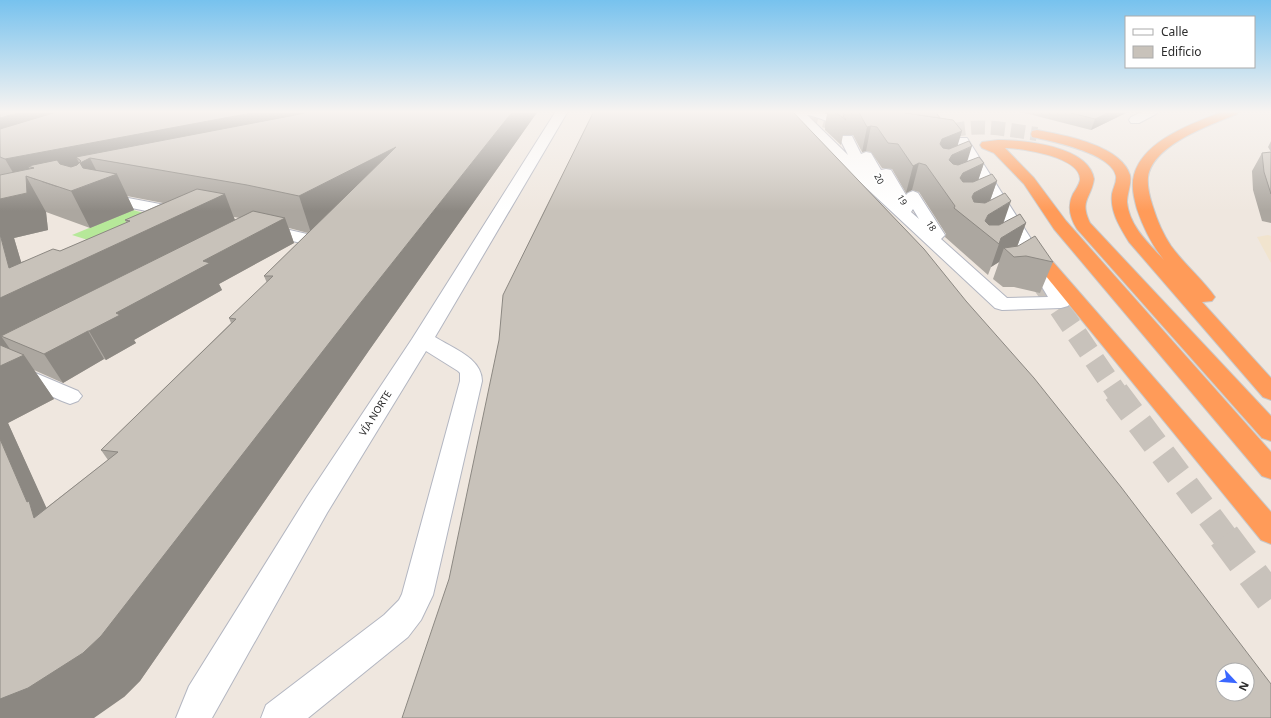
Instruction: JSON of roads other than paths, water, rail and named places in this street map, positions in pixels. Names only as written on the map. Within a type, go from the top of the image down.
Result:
[{"type":"highway","points":[[987,145],[998,145]]},
{"type":"highway","points":[[987,145],[999,150],[1029,181],[1060,225],[1271,468]]},
{"type":"highway","points":[[1013,145],[1044,149],[1066,158],[1084,170],[1087,178],[1085,188],[1078,199],[1077,212],[1083,225],[1271,432]]},
{"type":"highway","points":[[1078,145],[1084,146],[1114,162],[1122,172],[1123,183],[1120,194],[1120,209],[1125,224],[1138,242],[1271,392]]},
{"type":"highway","points":[[1165,145],[1149,161],[1141,176],[1141,193],[1143,203],[1163,247],[1271,376]]},
{"type":"highway","points":[[990,198],[1271,532]]},
{"type":"street","name":"VÍA NORTE","points":[[194,718],[202,699],[317,505],[423,339],[542,145]]},
{"type":"street","points":[[840,145],[846,161],[1002,304],[1060,302],[990,198],[951,145]]},
{"type":"street","points":[[850,145],[867,181]]},
{"type":"street","points":[[987,145],[990,198]]},
{"type":"street","name":"20","points":[[866,156],[891,203]]},
{"type":"street","name":"19","points":[[886,173],[917,226]]},
{"type":"street","name":"18","points":[[913,196],[950,256]]},
{"type":"street","points":[[107,199],[199,217]]},
{"type":"street","points":[[250,230],[310,240]]},
{"type":"street","points":[[279,718],[396,626],[410,610],[417,595],[471,381],[470,373],[466,366],[423,339]]},
{"type":"street","points":[[0,364],[21,353]]},
{"type":"street","points":[[0,364],[70,396]]},
{"type":"tunnel","points":[[1042,283],[1117,393]]},
{"type":"tunnel","points":[[1116,392],[1225,537]]},
{"type":"tunnel","points":[[1224,536],[1271,599]]}]
